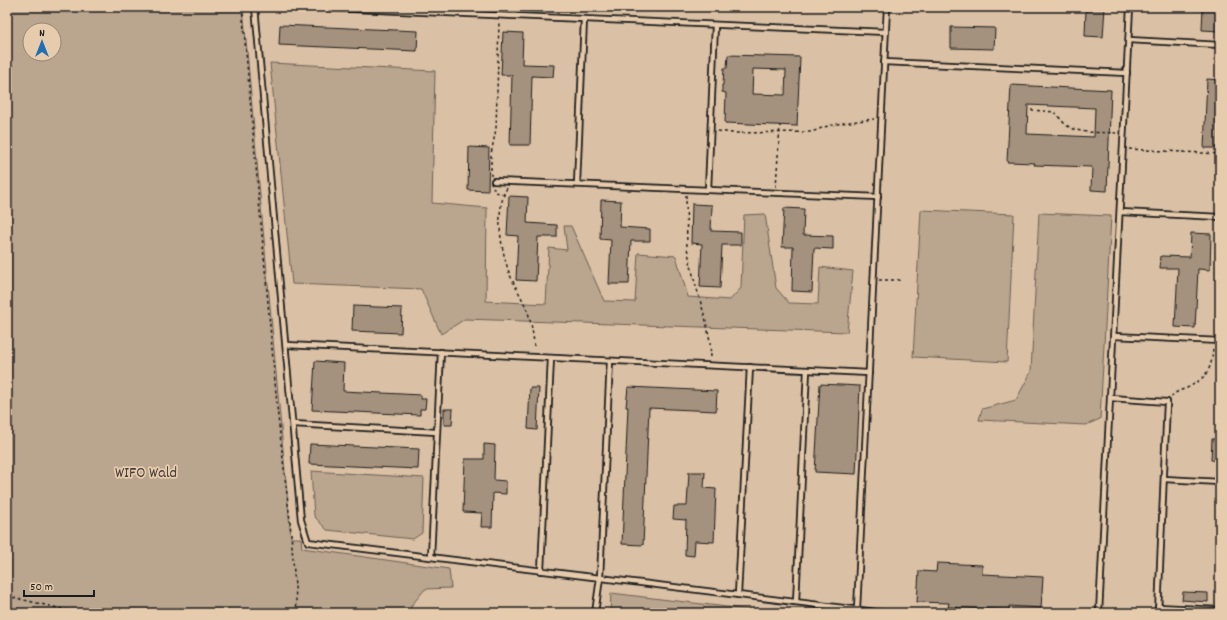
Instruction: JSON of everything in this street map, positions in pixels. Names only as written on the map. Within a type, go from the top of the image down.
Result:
[{"type":"lane","points":[[255,7],[302,520],[308,542],[884,613]]},
{"type":"lane","points":[[309,7],[411,9],[499,15],[886,32]]},
{"type":"lane","points":[[856,609],[887,7]]},
{"type":"lane","points":[[1099,613],[1130,7]]},
{"type":"lane","points":[[577,184],[584,19]]},
{"type":"lane","points":[[708,190],[715,25]]},
{"type":"lane","points":[[1129,40],[1220,45]]},
{"type":"lane","points":[[884,62],[1127,73]]},
{"type":"lane","points":[[494,181],[878,197]]},
{"type":"lane","points":[[1120,212],[1220,217]]},
{"type":"lane","points":[[1114,336],[1220,341]]},
{"type":"lane","points":[[286,345],[868,373]]},
{"type":"lane","points":[[431,557],[441,352]]},
{"type":"lane","points":[[541,571],[551,358]]},
{"type":"lane","points":[[595,613],[600,578],[610,360]]},
{"type":"lane","points":[[738,595],[750,367]]},
{"type":"lane","points":[[796,602],[807,370]]},
{"type":"lane","points":[[1111,398],[1167,402],[1158,613]]},
{"type":"lane","points":[[293,424],[437,432]]},
{"type":"lane","points":[[1164,479],[1220,482]]},
{"type":"lane","points":[[1158,607],[1220,610]]},
{"type":"path","points":[[242,7],[277,410],[290,520],[298,613]]},
{"type":"path","points":[[499,15],[496,130],[491,154],[490,172],[495,192],[504,194]]},
{"type":"path","points":[[1031,110],[1055,112],[1070,128],[1084,131],[1124,133]]},
{"type":"path","points":[[710,130],[732,133],[812,132],[824,127],[842,123],[882,119]]},
{"type":"path","points":[[776,193],[780,125]]},
{"type":"path","points":[[1123,148],[1220,154]]},
{"type":"path","points":[[511,181],[504,194],[501,205],[500,229],[511,275],[529,316],[534,336],[535,357]]},
{"type":"path","points":[[686,189],[687,248],[706,321],[710,341],[711,365]]},
{"type":"path","points":[[873,280],[900,280]]},
{"type":"path","points":[[1167,402],[1174,394],[1192,386],[1205,376],[1212,364],[1213,341]]},
{"type":"path","points":[[7,596],[79,613]]},
{"type":"green space","name":"WIFO Wald","points":[[7,7],[243,7],[291,538],[301,538],[302,548],[449,569],[451,588],[425,589],[411,606],[412,613],[7,613]]},
{"type":"green space","points":[[270,63],[435,71],[432,203],[487,208],[486,301],[546,304],[549,248],[567,250],[564,226],[571,226],[604,301],[635,302],[638,253],[676,256],[688,297],[730,300],[741,288],[744,215],[765,214],[776,288],[789,303],[818,304],[820,267],[853,271],[847,332],[465,319],[441,334],[421,289],[292,284]]},
{"type":"green space","points":[[921,210],[1014,214],[1007,362],[913,357]]},
{"type":"green space","points":[[1039,213],[1111,216],[1100,419],[1086,425],[979,420],[982,409],[1016,400],[1031,372]]},
{"type":"green space","points":[[311,471],[424,478],[422,533],[413,539],[327,530],[314,516]]},
{"type":"green space","points":[[611,593],[760,611],[760,613],[610,613]]},
{"type":"building","points":[[1086,7],[1105,7],[1103,37],[1085,36]]},
{"type":"building","points":[[1203,7],[1220,7],[1220,31],[1202,30]]},
{"type":"building","points":[[280,25],[418,31],[417,51],[279,45]]},
{"type":"building","points":[[951,27],[995,28],[994,49],[951,48]]},
{"type":"building","points":[[503,32],[523,33],[522,64],[554,65],[553,77],[532,76],[530,145],[510,145],[512,75],[501,75]]},
{"type":"building","points":[[728,55],[800,57],[797,126],[725,123],[726,93],[722,92],[722,85],[724,68],[727,68]],"holes":[[[753,69],[786,70],[785,95],[752,94]]]},
{"type":"building","points":[[1207,79],[1220,80],[1220,148],[1204,148]]},
{"type":"building","points":[[1011,85],[1111,90],[1107,191],[1091,190],[1092,167],[1034,165],[1035,163],[1007,162]],"holes":[[[1028,105],[1095,108],[1094,137],[1027,134]]]},
{"type":"building","points":[[469,147],[489,148],[488,191],[468,190]]},
{"type":"building","points":[[509,196],[528,197],[527,223],[557,225],[557,237],[538,237],[536,281],[516,280],[518,236],[507,235]]},
{"type":"building","points":[[601,200],[621,201],[620,227],[650,229],[650,241],[631,241],[629,284],[609,284],[611,240],[600,239]]},
{"type":"building","points":[[692,204],[712,205],[711,231],[741,232],[741,245],[722,245],[720,288],[700,287],[702,244],[691,243]]},
{"type":"building","points":[[784,208],[804,209],[803,235],[833,236],[833,249],[814,248],[812,292],[792,291],[793,247],[782,247]]},
{"type":"building","points":[[1191,233],[1211,234],[1210,270],[1198,269],[1195,328],[1175,327],[1178,268],[1160,268],[1161,256],[1190,257]]},
{"type":"building","points":[[353,306],[402,308],[401,333],[352,331]]},
{"type":"building","points":[[315,361],[344,363],[343,391],[421,395],[421,399],[426,399],[425,409],[420,409],[420,415],[312,410]]},
{"type":"building","points":[[820,384],[860,386],[856,474],[815,472]]},
{"type":"building","points":[[628,387],[717,391],[716,411],[649,408],[643,545],[622,544],[628,407],[626,407]]},
{"type":"building","points":[[530,388],[539,388],[537,430],[528,429]]},
{"type":"building","points":[[444,409],[453,409],[452,425],[444,425]]},
{"type":"building","points":[[1212,439],[1220,439],[1220,461],[1211,460]]},
{"type":"building","points":[[310,444],[419,449],[418,469],[309,464]]},
{"type":"building","points":[[484,444],[495,445],[494,480],[506,481],[506,494],[493,493],[492,527],[481,527],[482,513],[463,512],[465,459],[484,459]]},
{"type":"building","points":[[689,472],[705,472],[704,488],[716,489],[714,542],[695,541],[694,556],[685,555],[686,520],[673,519],[674,506],[687,506]]},
{"type":"building","points":[[937,563],[982,565],[982,574],[1043,577],[1041,608],[1009,606],[1009,610],[948,607],[949,603],[917,602],[919,571],[936,572]]},
{"type":"building","points":[[1183,592],[1208,593],[1208,602],[1182,600]]}]
